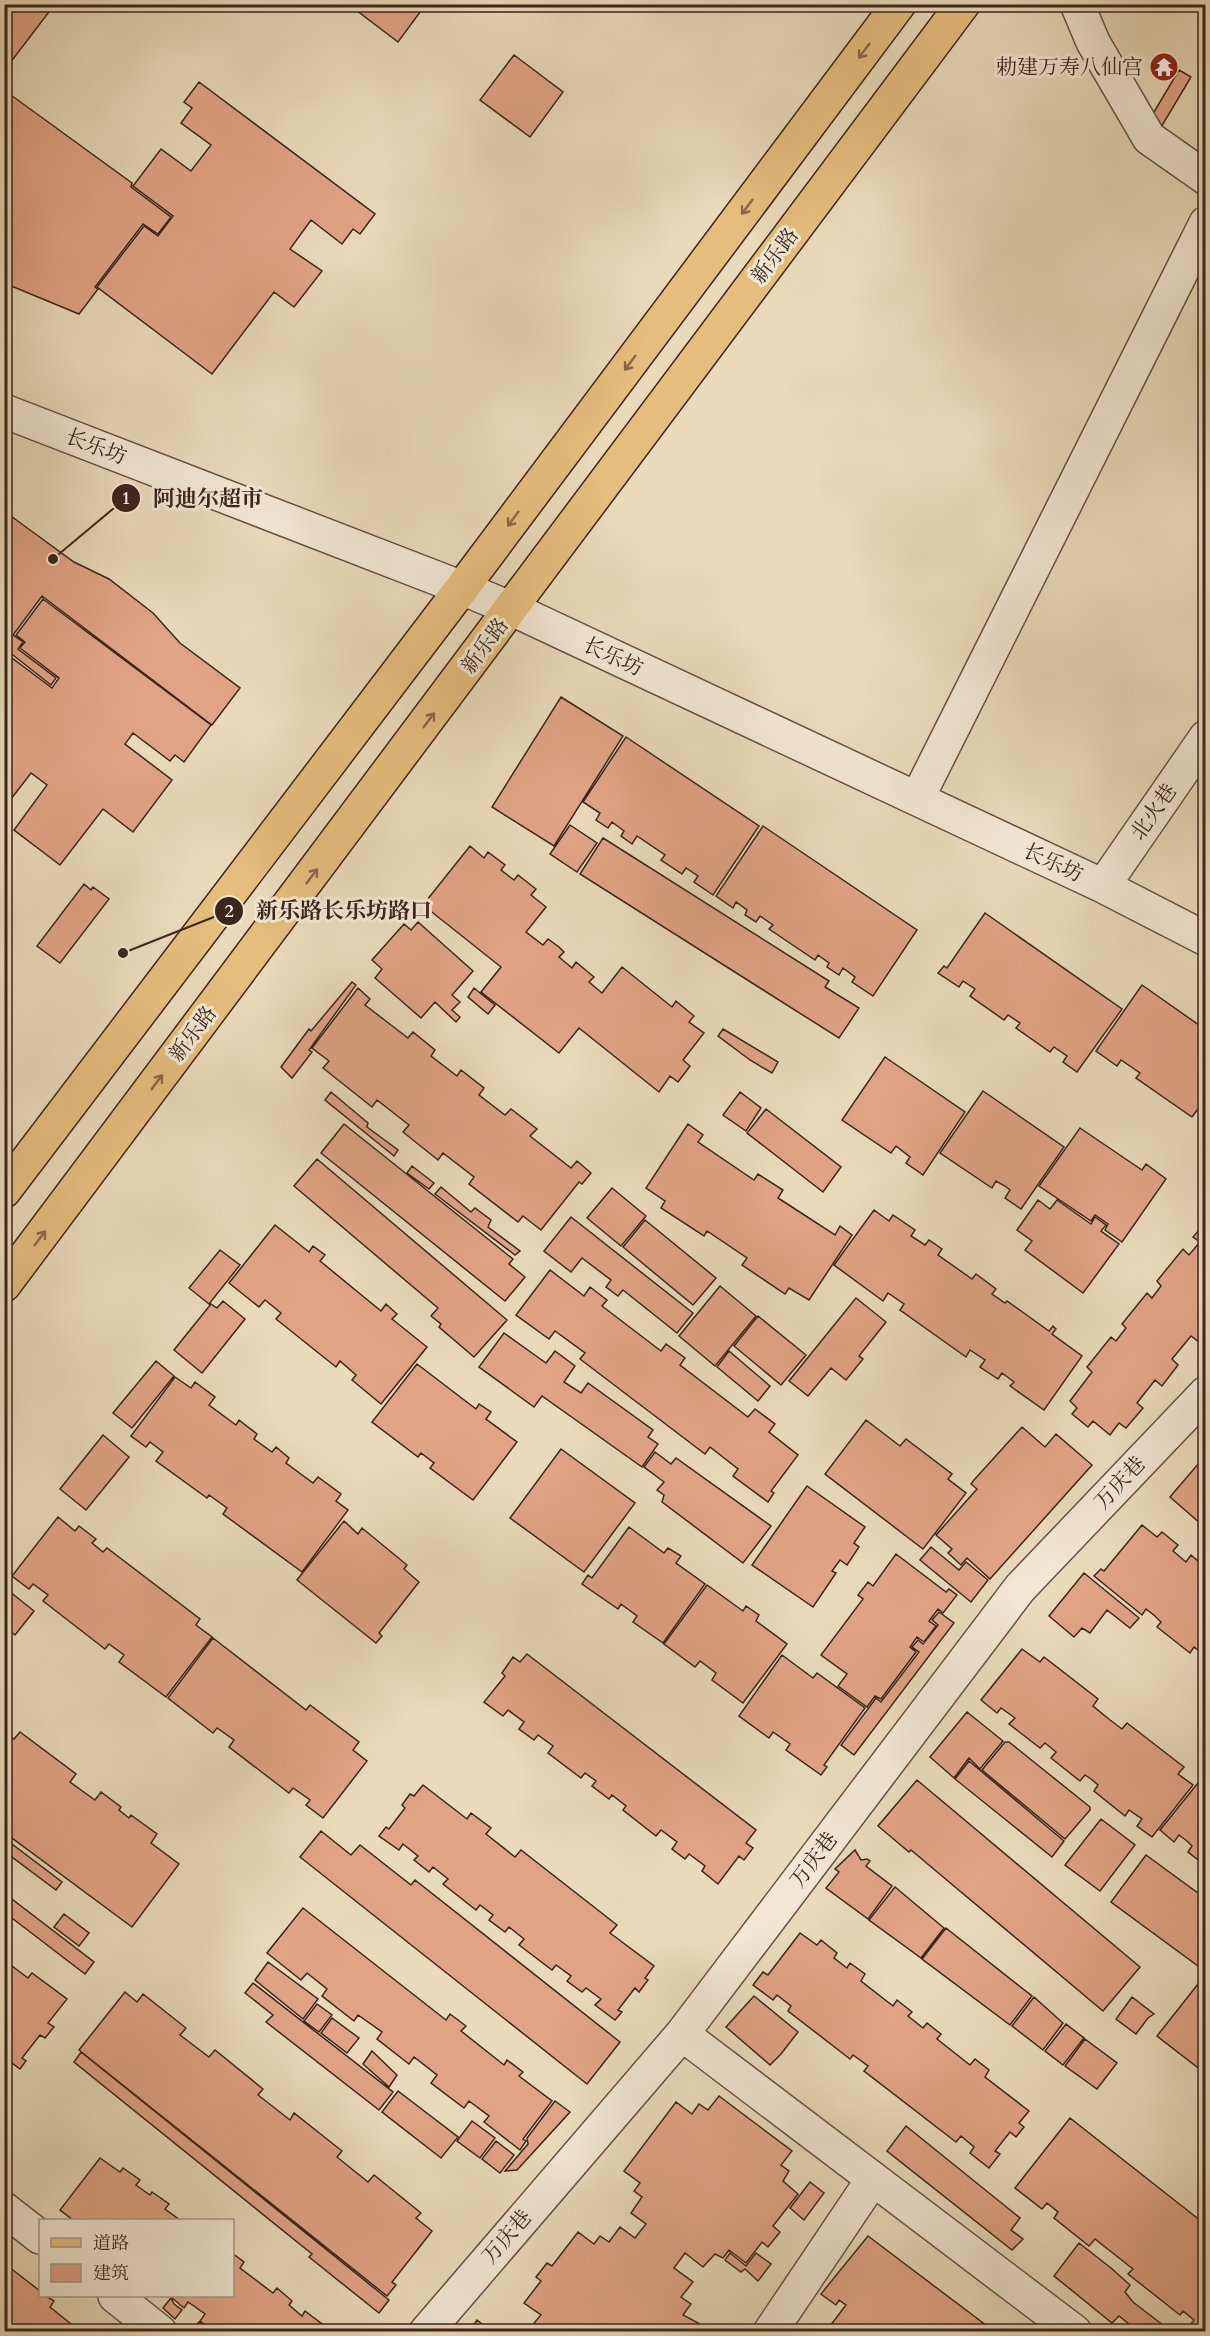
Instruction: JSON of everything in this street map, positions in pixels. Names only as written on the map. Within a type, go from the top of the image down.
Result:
[{"type":"main road","points":[[4,1191],[462,588],[899,4]]},
{"type":"main road","name":"新乐路","points":[[4,1285],[963,4]]},
{"type":"street","points":[[1077,4],[1093,42],[1149,138],[1206,178]]},
{"type":"street","points":[[917,799],[1206,223]]},
{"type":"street","name":"长乐坊","points":[[4,411],[512,609],[1103,886],[1206,939]]},
{"type":"street","name":"北火巷","points":[[1103,886],[1206,737]]},
{"type":"street","name":"万庆巷","points":[[426,2331],[682,2034],[1020,1588],[1206,1393]]},
{"type":"street","points":[[682,2034],[1075,2331]]},
{"type":"street","points":[[770,2331],[873,2179]]},
{"type":"street","points":[[4,2209],[39,2236]]},
{"type":"street","points":[[118,2297],[160,2331]]},
{"type":"building","points":[[4,4],[55,4],[7,67],[4,65]]},
{"type":"building","points":[[348,4],[426,4],[398,42]]},
{"type":"building","points":[[514,55],[563,92],[530,137],[480,100]]},
{"type":"building","points":[[1179,70],[1191,77],[1160,129],[1148,122]]},
{"type":"building","points":[[199,82],[375,214],[360,234],[353,229],[342,244],[311,220],[290,249],[322,271],[294,307],[274,292],[212,374],[97,287],[144,226],[158,236],[173,216],[133,186],[161,149],[191,171],[211,145],[181,123],[192,108],[184,102]]},
{"type":"building","points":[[4,90],[132,183],[131,187],[171,217],[158,234],[143,224],[95,287],[98,289],[79,314],[4,283]]},
{"type":"building","points":[[4,511],[74,562],[109,579],[153,613],[180,643],[240,688],[212,725],[42,596],[13,635],[23,642],[18,649],[56,678],[51,685],[4,648]]},
{"type":"building","points":[[43,599],[211,725],[184,762],[175,755],[170,761],[133,733],[125,744],[172,780],[133,832],[103,809],[60,865],[14,830],[47,785],[31,773],[4,808],[4,652],[52,688],[59,678],[20,648],[25,642],[16,635]]},
{"type":"building","points":[[561,697],[623,736],[554,846],[492,807]]},
{"type":"building","points":[[626,737],[759,826],[713,895],[694,882],[698,876],[686,868],[682,874],[661,860],[665,855],[637,836],[632,844],[621,836],[624,831],[612,822],[608,828],[596,820],[600,813],[583,802]]},
{"type":"building","points":[[570,825],[597,843],[577,872],[550,854]]},
{"type":"building","points":[[763,826],[917,930],[873,996],[852,982],[855,977],[843,968],[839,975],[827,967],[829,963],[818,955],[815,960],[769,929],[773,925],[760,916],[756,922],[745,915],[747,910],[736,902],[733,908],[716,896]]},
{"type":"building","points":[[603,838],[829,981],[825,987],[859,1008],[839,1038],[580,874]]},
{"type":"building","points":[[470,846],[484,858],[488,852],[505,865],[501,870],[514,880],[518,875],[536,889],[531,895],[546,907],[526,932],[543,945],[548,939],[559,947],[564,952],[559,957],[572,968],[576,962],[594,977],[589,982],[602,993],[622,967],[672,1007],[676,1001],[694,1016],[689,1022],[704,1033],[683,1060],[690,1066],[678,1082],[670,1076],[659,1092],[579,1028],[559,1053],[481,992],[501,967],[423,905]]},
{"type":"building","points":[[84,884],[91,890],[93,887],[109,899],[60,963],[37,946]]},
{"type":"building","points":[[985,913],[1122,1009],[1077,1072],[1063,1062],[1067,1056],[1054,1047],[1050,1052],[1016,1028],[1020,1023],[1008,1015],[1004,1020],[970,996],[975,989],[963,981],[959,987],[938,973],[944,966],[947,968]]},
{"type":"building","points":[[418,922],[473,971],[452,995],[460,1002],[452,1010],[460,1017],[456,1022],[435,1002],[421,1018],[375,978],[382,969],[372,960],[404,924],[411,930]]},
{"type":"building","points":[[352,982],[356,985],[309,1050],[312,1052],[292,1078],[281,1067],[309,1029],[311,1031]]},
{"type":"building","points":[[1142,985],[1206,1030],[1206,1103],[1203,1102],[1192,1117],[1136,1078],[1140,1073],[1121,1060],[1117,1066],[1096,1051]]},
{"type":"building","points":[[358,988],[370,999],[365,1005],[408,1038],[413,1032],[435,1050],[431,1056],[457,1076],[461,1070],[484,1088],[479,1095],[505,1115],[511,1109],[537,1129],[530,1136],[571,1168],[577,1161],[591,1173],[582,1184],[579,1182],[541,1230],[523,1216],[518,1222],[469,1184],[474,1177],[443,1153],[438,1160],[403,1132],[409,1125],[377,1100],[372,1107],[323,1068],[329,1061],[312,1048]]},
{"type":"building","points":[[474,988],[495,1005],[488,1014],[468,997]]},
{"type":"building","points":[[723,1029],[778,1062],[772,1073],[718,1036]]},
{"type":"building","points":[[885,1057],[965,1112],[923,1175],[906,1163],[910,1157],[896,1146],[891,1153],[842,1120]]},
{"type":"building","points":[[983,1091],[1064,1147],[1021,1209],[1005,1198],[1010,1190],[1005,1186],[996,1181],[992,1188],[940,1153]]},
{"type":"building","points":[[331,1092],[368,1123],[367,1127],[398,1150],[394,1156],[325,1100]]},
{"type":"building","points":[[740,1092],[761,1108],[746,1131],[723,1115]]},
{"type":"building","points":[[766,1109],[841,1167],[823,1192],[747,1133]]},
{"type":"building","points":[[344,1124],[513,1259],[509,1264],[525,1277],[505,1301],[321,1153]]},
{"type":"building","points":[[688,1124],[703,1135],[698,1142],[754,1180],[758,1174],[783,1190],[778,1198],[835,1235],[840,1226],[852,1235],[809,1300],[789,1288],[785,1294],[742,1265],[747,1258],[707,1231],[704,1236],[661,1208],[665,1201],[646,1188]]},
{"type":"building","points":[[1080,1128],[1142,1170],[1146,1164],[1166,1179],[1122,1242],[1105,1230],[1108,1224],[1095,1215],[1091,1221],[1039,1186]]},
{"type":"building","points":[[317,1159],[507,1320],[474,1357],[439,1327],[441,1324],[431,1316],[438,1308],[294,1186]]},
{"type":"building","points":[[412,1166],[434,1183],[429,1189],[407,1173]]},
{"type":"building","points":[[441,1187],[471,1212],[475,1208],[491,1220],[488,1227],[520,1251],[515,1255],[435,1194]]},
{"type":"building","points":[[612,1188],[646,1216],[621,1246],[587,1218]]},
{"type":"building","points":[[1038,1200],[1050,1209],[1057,1200],[1091,1224],[1095,1217],[1106,1225],[1101,1231],[1119,1244],[1083,1293],[1025,1250],[1032,1241],[1017,1230]]},
{"type":"building","points":[[874,1210],[889,1221],[893,1215],[915,1230],[911,1236],[925,1245],[929,1240],[942,1249],[938,1255],[972,1279],[976,1274],[996,1289],[992,1294],[1005,1303],[1007,1301],[1049,1331],[1053,1326],[1056,1329],[1052,1334],[1082,1356],[1044,1410],[1010,1386],[1014,1382],[1002,1373],[998,1379],[980,1367],[985,1360],[970,1350],[966,1357],[900,1310],[904,1304],[888,1293],[883,1301],[834,1265]]},
{"type":"building","points":[[571,1217],[693,1313],[677,1333],[623,1290],[618,1296],[606,1287],[611,1280],[582,1258],[571,1272],[544,1251]]},
{"type":"building","points":[[645,1220],[716,1278],[693,1305],[623,1247]]},
{"type":"building","points":[[1206,1222],[1206,1333],[1199,1342],[1191,1336],[1172,1359],[1178,1365],[1162,1386],[1155,1380],[1137,1403],[1143,1408],[1126,1428],[1119,1423],[1110,1435],[1093,1421],[1088,1427],[1072,1414],[1077,1408],[1070,1401],[1092,1372],[1087,1367],[1111,1337],[1116,1341],[1126,1328],[1122,1324],[1147,1293],[1152,1298],[1161,1286],[1157,1281],[1183,1249],[1189,1255],[1200,1242],[1193,1237]]},
{"type":"building","points":[[275,1225],[309,1252],[313,1246],[325,1255],[320,1261],[381,1311],[386,1304],[397,1314],[392,1319],[427,1347],[381,1404],[352,1380],[356,1375],[340,1361],[336,1367],[276,1319],[281,1313],[265,1300],[259,1307],[229,1283]]},
{"type":"building","points":[[220,1250],[240,1265],[209,1304],[189,1288]]},
{"type":"building","points":[[550,1270],[584,1296],[590,1287],[607,1300],[602,1306],[661,1351],[666,1344],[685,1358],[680,1365],[748,1417],[755,1409],[775,1424],[769,1432],[798,1455],[771,1491],[774,1493],[768,1502],[733,1476],[738,1469],[710,1447],[705,1454],[580,1359],[585,1353],[555,1331],[549,1339],[516,1315]]},
{"type":"building","points":[[720,1286],[756,1316],[715,1366],[679,1336]]},
{"type":"building","points":[[856,1298],[886,1322],[859,1356],[863,1359],[846,1380],[831,1368],[808,1396],[789,1381]]},
{"type":"building","points":[[223,1301],[245,1319],[202,1373],[174,1350],[211,1304],[217,1308]]},
{"type":"building","points":[[758,1316],[806,1355],[781,1385],[734,1346]]},
{"type":"building","points":[[504,1333],[546,1363],[555,1351],[575,1366],[564,1382],[581,1393],[588,1383],[653,1430],[648,1437],[658,1444],[642,1467],[542,1396],[534,1407],[479,1367]]},
{"type":"building","points":[[729,1351],[770,1386],[758,1401],[717,1367]]},
{"type":"building","points":[[156,1361],[174,1376],[132,1428],[113,1413]]},
{"type":"building","points":[[417,1364],[476,1409],[479,1404],[491,1412],[486,1419],[517,1442],[473,1500],[430,1468],[434,1463],[421,1453],[418,1457],[372,1422]]},
{"type":"building","points":[[175,1377],[191,1388],[195,1382],[215,1397],[209,1405],[236,1425],[239,1420],[257,1434],[254,1439],[272,1452],[276,1447],[289,1458],[286,1463],[313,1483],[318,1477],[341,1494],[336,1501],[348,1510],[302,1572],[223,1514],[227,1508],[209,1495],[207,1498],[156,1461],[163,1452],[150,1442],[146,1447],[131,1436]]},
{"type":"building","points":[[866,1420],[900,1446],[906,1439],[952,1474],[948,1479],[966,1493],[923,1549],[825,1474]]},
{"type":"building","points":[[1022,1427],[1045,1447],[1056,1434],[1092,1465],[990,1579],[967,1558],[961,1565],[948,1553],[952,1549],[936,1535],[977,1489],[971,1484],[974,1480]]},
{"type":"building","points":[[103,1435],[129,1457],[86,1510],[60,1489]]},
{"type":"building","points":[[561,1449],[635,1503],[584,1572],[510,1518]]},
{"type":"building","points":[[655,1452],[671,1464],[676,1458],[771,1526],[743,1563],[662,1502],[664,1495],[657,1490],[664,1482],[644,1467]]},
{"type":"building","points":[[1199,1463],[1206,1468],[1206,1518],[1201,1524],[1170,1497]]},
{"type":"building","points":[[807,1486],[865,1527],[854,1543],[859,1547],[847,1565],[840,1560],[832,1571],[836,1573],[813,1607],[752,1565]]},
{"type":"building","points":[[58,1517],[75,1531],[79,1526],[96,1539],[92,1543],[103,1552],[107,1548],[200,1619],[196,1625],[212,1637],[166,1697],[119,1662],[124,1655],[109,1644],[105,1649],[43,1601],[48,1595],[33,1584],[29,1589],[12,1576]]},
{"type":"building","points":[[344,1521],[358,1534],[362,1528],[407,1565],[404,1569],[419,1582],[379,1633],[382,1636],[376,1643],[297,1580]]},
{"type":"building","points":[[1142,1525],[1157,1537],[1162,1532],[1178,1545],[1173,1551],[1186,1562],[1191,1555],[1205,1567],[1201,1573],[1206,1577],[1206,1656],[1194,1647],[1190,1653],[1157,1627],[1161,1622],[1155,1616],[1146,1609],[1142,1615],[1094,1576],[1101,1569],[1104,1571]]},
{"type":"building","points":[[629,1527],[664,1553],[668,1548],[681,1556],[676,1563],[705,1584],[663,1643],[633,1622],[637,1616],[621,1604],[618,1609],[582,1584],[588,1575],[592,1578]]},
{"type":"building","points":[[931,1547],[959,1570],[966,1562],[988,1580],[971,1602],[920,1560]]},
{"type":"building","points":[[896,1554],[946,1592],[949,1589],[957,1595],[943,1613],[938,1609],[929,1621],[936,1626],[924,1642],[917,1637],[910,1647],[916,1652],[881,1699],[875,1696],[867,1707],[838,1686],[847,1674],[821,1655],[863,1599],[858,1595],[868,1582],[873,1586]]},
{"type":"building","points":[[1084,1573],[1139,1618],[1130,1628],[1107,1610],[1090,1633],[1082,1628],[1074,1637],[1049,1616]]},
{"type":"building","points":[[707,1585],[743,1611],[746,1606],[759,1615],[756,1621],[787,1644],[743,1703],[712,1680],[716,1673],[700,1661],[695,1667],[664,1644]]},
{"type":"building","points":[[4,1587],[34,1611],[15,1635],[4,1626]]},
{"type":"building","points":[[939,1612],[954,1623],[854,1755],[841,1745],[876,1698],[881,1702],[919,1652],[912,1647],[918,1640],[923,1644],[938,1625],[932,1620]]},
{"type":"building","points":[[213,1638],[306,1710],[310,1705],[359,1742],[353,1750],[367,1761],[323,1818],[306,1805],[310,1800],[293,1788],[289,1793],[229,1747],[234,1740],[217,1728],[213,1733],[168,1698]]},
{"type":"building","points":[[1022,1649],[1040,1662],[1044,1657],[1098,1699],[1093,1706],[1110,1720],[1122,1729],[1127,1723],[1184,1767],[1178,1774],[1193,1785],[1152,1837],[1137,1826],[1142,1819],[1129,1810],[1125,1816],[1094,1791],[1098,1785],[1091,1779],[1085,1775],[1080,1781],[1051,1758],[1056,1752],[1045,1743],[1040,1748],[1009,1724],[1015,1718],[1001,1708],[997,1713],[981,1700]]},
{"type":"building","points":[[527,1654],[756,1830],[746,1843],[753,1848],[744,1860],[739,1856],[718,1884],[702,1871],[705,1866],[689,1854],[685,1859],[672,1849],[677,1842],[661,1830],[656,1836],[623,1810],[626,1806],[612,1795],[609,1799],[592,1786],[596,1781],[585,1773],[581,1778],[548,1753],[553,1746],[538,1735],[534,1740],[519,1729],[524,1722],[508,1710],[503,1716],[484,1702],[505,1676],[502,1673],[513,1657],[520,1662]]},
{"type":"building","points":[[782,1655],[813,1678],[817,1673],[865,1708],[824,1765],[827,1767],[821,1775],[786,1750],[790,1744],[773,1732],[769,1738],[739,1716]]},
{"type":"building","points":[[967,1712],[1003,1741],[980,1769],[969,1758],[954,1778],[930,1757]]},
{"type":"building","points":[[4,1732],[14,1739],[20,1732],[76,1774],[70,1782],[95,1800],[101,1792],[121,1807],[119,1810],[129,1818],[131,1815],[157,1834],[151,1843],[179,1864],[132,1927],[4,1832]]},
{"type":"building","points":[[1005,1742],[1009,1742],[1090,1807],[1090,1810],[1065,1839],[982,1770]]},
{"type":"building","points":[[969,1761],[1064,1841],[1052,1857],[955,1779]]},
{"type":"building","points":[[1202,1778],[1206,1781],[1206,1866],[1188,1852],[1192,1846],[1187,1841],[1179,1835],[1174,1842],[1160,1830]]},
{"type":"building","points":[[917,1780],[1140,1967],[1103,2011],[911,1850],[909,1852],[878,1826]]},
{"type":"building","points":[[423,1785],[467,1819],[471,1813],[491,1828],[486,1834],[515,1857],[521,1850],[617,1925],[610,1933],[654,1966],[639,1992],[635,1988],[618,2010],[622,2012],[615,2020],[595,2005],[601,1999],[586,1988],[582,1992],[567,1981],[571,1976],[556,1965],[552,1970],[519,1945],[524,1939],[509,1927],[505,1932],[489,1920],[493,1915],[480,1905],[476,1910],[443,1884],[448,1879],[433,1867],[429,1872],[414,1860],[418,1856],[403,1844],[399,1850],[379,1836],[386,1827],[389,1829],[405,1808],[402,1805],[410,1794],[414,1796]]},
{"type":"building","points":[[1101,1819],[1135,1845],[1100,1891],[1065,1865]]},
{"type":"building","points":[[321,1831],[351,1855],[360,1845],[411,1885],[415,1880],[620,2042],[587,2084],[300,1857]]},
{"type":"building","points":[[4,1838],[62,1882],[56,1890],[4,1851]]},
{"type":"building","points":[[855,1850],[861,1860],[870,1861],[866,1866],[892,1886],[868,1919],[826,1888],[839,1872],[835,1869]]},
{"type":"building","points":[[1146,1855],[1206,1899],[1206,1956],[1198,1966],[1111,1902]]},
{"type":"building","points":[[895,1887],[944,1928],[921,1958],[869,1920]]},
{"type":"building","points":[[4,1893],[94,1962],[85,1974],[4,1912]]},
{"type":"building","points":[[303,1908],[446,2020],[450,2014],[466,2026],[461,2031],[504,2065],[507,2060],[523,2072],[519,2076],[552,2101],[523,2139],[526,2141],[520,2150],[484,2122],[489,2116],[469,2101],[464,2108],[431,2083],[437,2075],[414,2057],[409,2064],[377,2039],[382,2032],[358,2015],[354,2021],[322,1996],[327,1989],[307,1973],[301,1980],[267,1953]]},
{"type":"building","points":[[64,1914],[89,1933],[79,1946],[54,1927]]},
{"type":"building","points":[[946,1928],[1032,1996],[1010,2025],[922,1959]]},
{"type":"building","points":[[800,1933],[817,1945],[821,1940],[837,1953],[834,1958],[847,1968],[850,1963],[865,1974],[861,1981],[893,2006],[897,2000],[912,2012],[908,2016],[923,2028],[927,2023],[941,2034],[937,2039],[970,2065],[975,2059],[989,2070],[985,2077],[1029,2111],[1019,2123],[1024,2127],[1016,2137],[1010,2132],[995,2151],[1000,2154],[989,2168],[970,2153],[974,2147],[961,2136],[956,2142],[864,2071],[868,2066],[853,2055],[850,2059],[788,2011],[791,2006],[777,1995],[773,2000],[753,1985],[763,1972],[768,1975]]},
{"type":"building","points":[[4,1960],[28,1978],[32,1973],[67,1999],[48,2023],[54,2027],[45,2038],[40,2035],[22,2058],[26,2061],[20,2069],[4,2057]]},
{"type":"building","points":[[268,1962],[318,1999],[303,2019],[255,1980]]},
{"type":"building","points":[[1206,1974],[1206,2074],[1157,2036]]},
{"type":"building","points":[[253,1983],[393,2092],[379,2110],[266,2022],[273,2015],[245,1993]]},
{"type":"building","points":[[125,1992],[137,2002],[143,1994],[186,2028],[180,2035],[209,2057],[215,2050],[263,2089],[258,2095],[290,2120],[294,2113],[342,2151],[337,2157],[368,2182],[374,2175],[421,2213],[416,2218],[432,2231],[392,2282],[396,2285],[387,2296],[79,2050]]},
{"type":"building","points":[[754,1996],[798,2032],[770,2065],[726,2027]]},
{"type":"building","points":[[1034,1997],[1063,2023],[1043,2050],[1012,2026]]},
{"type":"building","points":[[1132,1997],[1154,2014],[1136,2034],[1116,2019]]},
{"type":"building","points":[[317,2004],[332,2015],[319,2032],[304,2021]]},
{"type":"building","points":[[332,2018],[359,2038],[347,2053],[321,2033]]},
{"type":"building","points":[[1066,2024],[1084,2038],[1063,2065],[1045,2051]]},
{"type":"building","points":[[1085,2039],[1117,2063],[1097,2089],[1065,2066]]},
{"type":"building","points":[[372,2051],[397,2075],[389,2087],[363,2064]]},
{"type":"building","points":[[81,2052],[389,2300],[379,2313],[309,2257],[312,2254],[74,2062]]},
{"type":"building","points":[[398,2091],[458,2137],[441,2158],[382,2112]]},
{"type":"building","points":[[719,2096],[792,2151],[781,2165],[789,2171],[783,2181],[798,2194],[773,2226],[780,2232],[768,2247],[762,2242],[746,2263],[729,2250],[723,2258],[715,2254],[703,2267],[685,2253],[674,2268],[693,2282],[681,2297],[691,2304],[683,2315],[700,2324],[694,2332],[541,2332],[543,2329],[534,2323],[541,2315],[524,2303],[541,2281],[536,2277],[547,2263],[552,2266],[578,2232],[594,2244],[600,2236],[609,2242],[620,2227],[635,2238],[646,2224],[631,2213],[642,2197],[634,2191],[640,2183],[624,2171],[676,2102],[692,2114],[699,2104],[708,2110]]},
{"type":"building","points":[[555,2101],[570,2112],[517,2170],[505,2171],[528,2144],[527,2138]]},
{"type":"building","points":[[1070,2118],[1201,2221],[1206,2216],[1206,2332],[1200,2332],[1191,2324],[1194,2320],[1183,2311],[1180,2315],[1128,2274],[1133,2269],[1095,2239],[1089,2246],[1054,2218],[1058,2212],[1047,2203],[1042,2209],[1015,2188]]},
{"type":"building","points":[[472,2121],[495,2138],[480,2158],[457,2141]]},
{"type":"building","points":[[906,2126],[1020,2218],[1011,2230],[1023,2239],[1012,2250],[887,2151]]},
{"type":"building","points":[[496,2141],[514,2155],[500,2173],[482,2159]]},
{"type":"building","points":[[100,2158],[120,2172],[123,2168],[140,2180],[136,2185],[150,2195],[152,2192],[169,2204],[165,2209],[179,2219],[72,2219],[60,2210]]},
{"type":"building","points":[[810,2182],[824,2193],[804,2220],[790,2208]]},
{"type":"building","points":[[868,2236],[995,2332],[879,2330],[837,2332],[830,2326],[846,2305],[839,2300],[836,2305],[821,2294]]},
{"type":"building","points":[[1079,2243],[1130,2285],[1125,2292],[1133,2302],[1172,2332],[1139,2332],[1119,2316],[1112,2323],[1054,2276]]},
{"type":"building","points":[[730,2253],[746,2266],[756,2253],[771,2264],[758,2281],[745,2269],[741,2272],[725,2260]]},
{"type":"building","points":[[234,2254],[244,2262],[240,2268],[273,2293],[277,2288],[292,2301],[289,2305],[302,2316],[305,2311],[322,2324],[318,2329],[321,2332],[214,2332],[200,2321],[205,2314],[188,2302],[184,2308],[171,2297],[234,2297]]},
{"type":"building","points":[[9,2267],[39,2290],[39,2297],[48,2297],[54,2301],[50,2307],[81,2332],[4,2332],[4,2272]]},
{"type":"building","points":[[171,2298],[174,2304],[182,2310],[175,2319],[163,2308]]},
{"type":"building","points":[[477,2320],[492,2332],[469,2332]]},
{"type":"building","points":[[199,2322],[211,2332],[189,2332]]},
{"type":"place","name":"勅建万寿八仙宫","points":[[1164,67]]},
{"type":"place","name":"阿迪尔超市","points":[[53,559]]},
{"type":"place","name":"新乐路长乐坊路口","points":[[123,953]]}]
